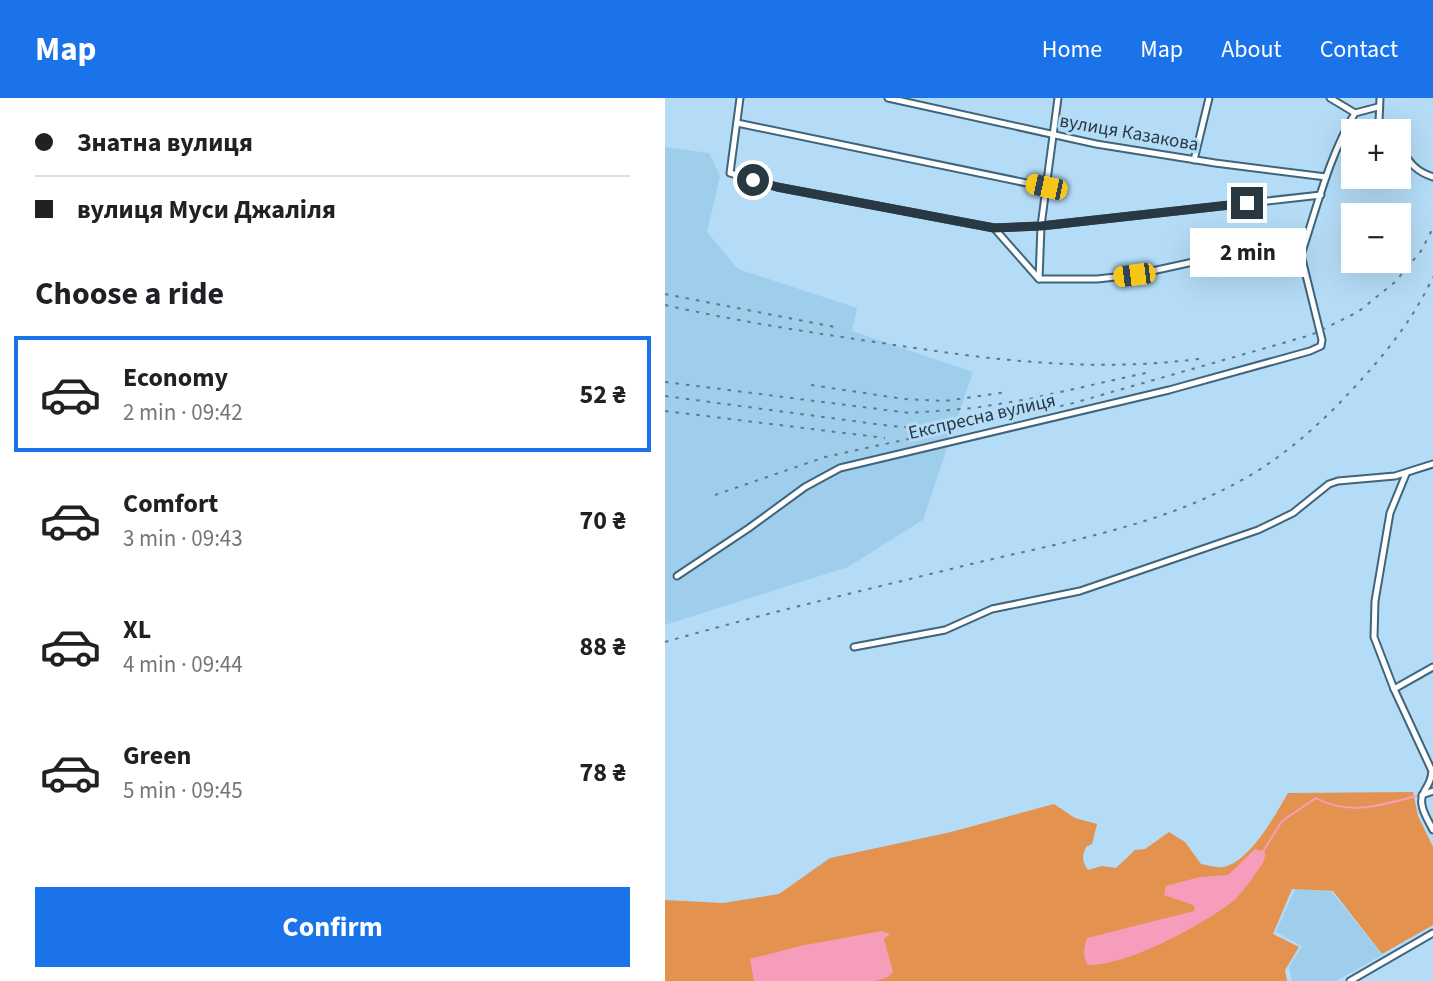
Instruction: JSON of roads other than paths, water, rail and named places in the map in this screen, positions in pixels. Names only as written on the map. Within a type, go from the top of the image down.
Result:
[{"type":"street","points":[[740,98],[730,173],[777,187],[994,228],[1041,226],[1321,195]]},
{"type":"street","name":"вулиця Казакова","points":[[888,98],[1052,136],[1194,160],[1326,177]]},
{"type":"street","points":[[1038,279],[1041,226],[1058,98]]},
{"type":"street","points":[[1194,160],[1209,98]]},
{"type":"street","points":[[1330,98],[1355,113]]},
{"type":"street","points":[[1379,119],[1380,98]]},
{"type":"street","points":[[1301,255],[1326,177],[1346,128],[1355,113],[1378,107]]},
{"type":"street","points":[[737,124],[1046,187]]},
{"type":"street","points":[[1411,164],[1433,177]]},
{"type":"street","points":[[994,228],[1038,279],[1097,279],[1134,275],[1275,244],[1287,244],[1296,248],[1301,255]]},
{"type":"street","name":"Експресна вулиця","points":[[677,576],[805,487],[840,468],[1169,390],[1321,346],[1322,340],[1301,255]]},
{"type":"street","points":[[854,647],[945,630],[992,609],[1080,591],[1258,530],[1293,513],[1329,484],[1406,474],[1433,464]]},
{"type":"street","points":[[1406,474],[1390,513],[1375,601],[1374,637],[1394,689],[1432,771],[1431,782],[1422,795],[1422,808],[1433,830]]},
{"type":"street","points":[[1394,689],[1433,667]]},
{"type":"street","points":[[1422,795],[1433,791]]},
{"type":"street","points":[[1350,981],[1433,933]]},
{"type":"waterway","points":[[1262,853],[1282,821],[1316,798],[1329,804],[1354,808],[1420,795]]},
{"type":"railway","points":[[715,495],[825,457],[1070,404],[1311,335],[1358,312],[1395,282],[1421,251],[1433,228]]},
{"type":"railway","points":[[665,642],[816,602],[1081,539],[1157,517],[1228,487],[1286,451],[1340,402],[1396,338],[1433,277]]},
{"type":"railway","points":[[665,294],[835,327]]},
{"type":"railway","points":[[665,305],[792,329],[995,359],[1120,365],[1206,358]]},
{"type":"railway","points":[[665,382],[910,413],[974,408],[1029,399],[1150,372]]},
{"type":"railway","points":[[811,385],[904,399],[944,401],[1007,392]]},
{"type":"railway","points":[[665,396],[891,426],[934,429]]},
{"type":"railway","points":[[665,411],[885,438]]}]
